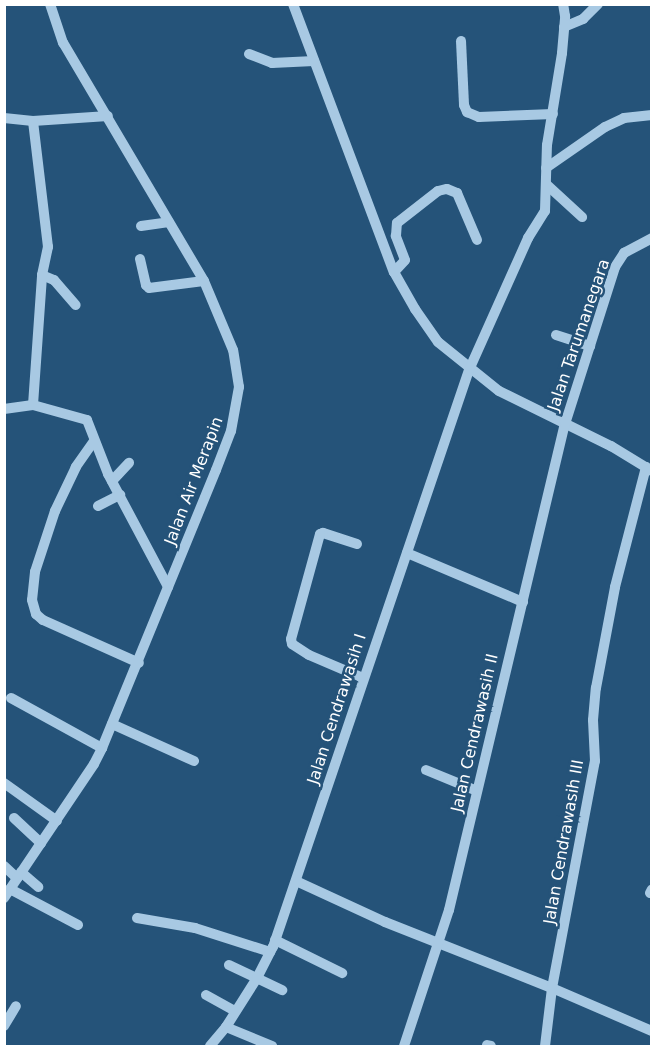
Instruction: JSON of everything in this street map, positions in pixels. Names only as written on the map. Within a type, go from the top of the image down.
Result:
[{"type":"street","name":"Jalan Air Merapin","points":[[7,894],[57,821],[102,748],[139,663],[231,431],[239,387],[233,350],[204,281],[63,43],[50,4]]},
{"type":"street","points":[[293,4],[394,272],[415,309],[438,342],[469,370],[499,391],[649,469]]},
{"type":"street","name":"Jalan Cendrawasih I","points":[[210,1047],[226,1027],[257,978],[275,940],[469,370],[528,238],[545,211],[546,168],[564,27],[563,4]]},
{"type":"street","points":[[564,27],[583,20],[598,4]]},
{"type":"street","points":[[461,41],[464,105],[467,112],[479,117],[553,114]]},
{"type":"street","points":[[249,54],[272,63],[314,62]]},
{"type":"street","points":[[546,168],[605,127],[624,118],[651,115]]},
{"type":"street","points":[[4,118],[33,121],[108,116]]},
{"type":"street","points":[[33,121],[48,247],[42,275],[33,405]]},
{"type":"street","points":[[546,184],[582,217]]},
{"type":"street","points":[[394,272],[405,260],[396,236],[396,223],[438,191],[447,189],[457,193],[477,240]]},
{"type":"street","points":[[141,226],[169,222]]},
{"type":"street","name":"Jalan Tarumanegara","points":[[565,424],[615,267],[624,253],[651,238]]},
{"type":"street","points":[[140,259],[146,285],[149,288],[204,281]]},
{"type":"street","points":[[42,275],[54,280],[76,305]]},
{"type":"street","points":[[556,335],[590,346]]},
{"type":"street","points":[[4,409],[33,405],[85,418],[112,481],[168,586]]},
{"type":"street","name":"Jalan Cendrawasih II","points":[[404,1047],[440,944],[565,424]]},
{"type":"street","points":[[94,441],[72,476],[55,511],[35,572],[32,600],[36,614],[43,620],[139,663]]},
{"type":"street","points":[[112,481],[129,463]]},
{"type":"street","name":"Jalan Cendrawasih III","points":[[545,1047],[552,987],[594,765],[593,720],[596,688],[615,587],[649,469]]},
{"type":"street","points":[[98,506],[120,495]]},
{"type":"street","points":[[357,544],[320,534],[291,639],[292,644],[309,655],[363,678]]},
{"type":"street","points":[[407,553],[523,602]]},
{"type":"street","points":[[11,698],[102,748]]},
{"type":"street","points":[[112,724],[194,761]]},
{"type":"street","points":[[426,770],[477,791]]},
{"type":"street","points":[[4,783],[57,821]]},
{"type":"street","points":[[14,818],[41,843]]},
{"type":"street","points":[[4,866],[38,887]]},
{"type":"street","points":[[296,881],[440,944],[552,987],[651,1031]]},
{"type":"street","points":[[7,894],[78,925]]},
{"type":"street","points":[[136,918],[195,928],[270,952]]},
{"type":"street","points":[[275,940],[342,974]]},
{"type":"street","points":[[229,965],[282,990]]},
{"type":"street","points":[[206,995],[235,1011]]},
{"type":"street","points":[[4,1026],[16,1006]]},
{"type":"street","points":[[226,1027],[272,1047]]}]
